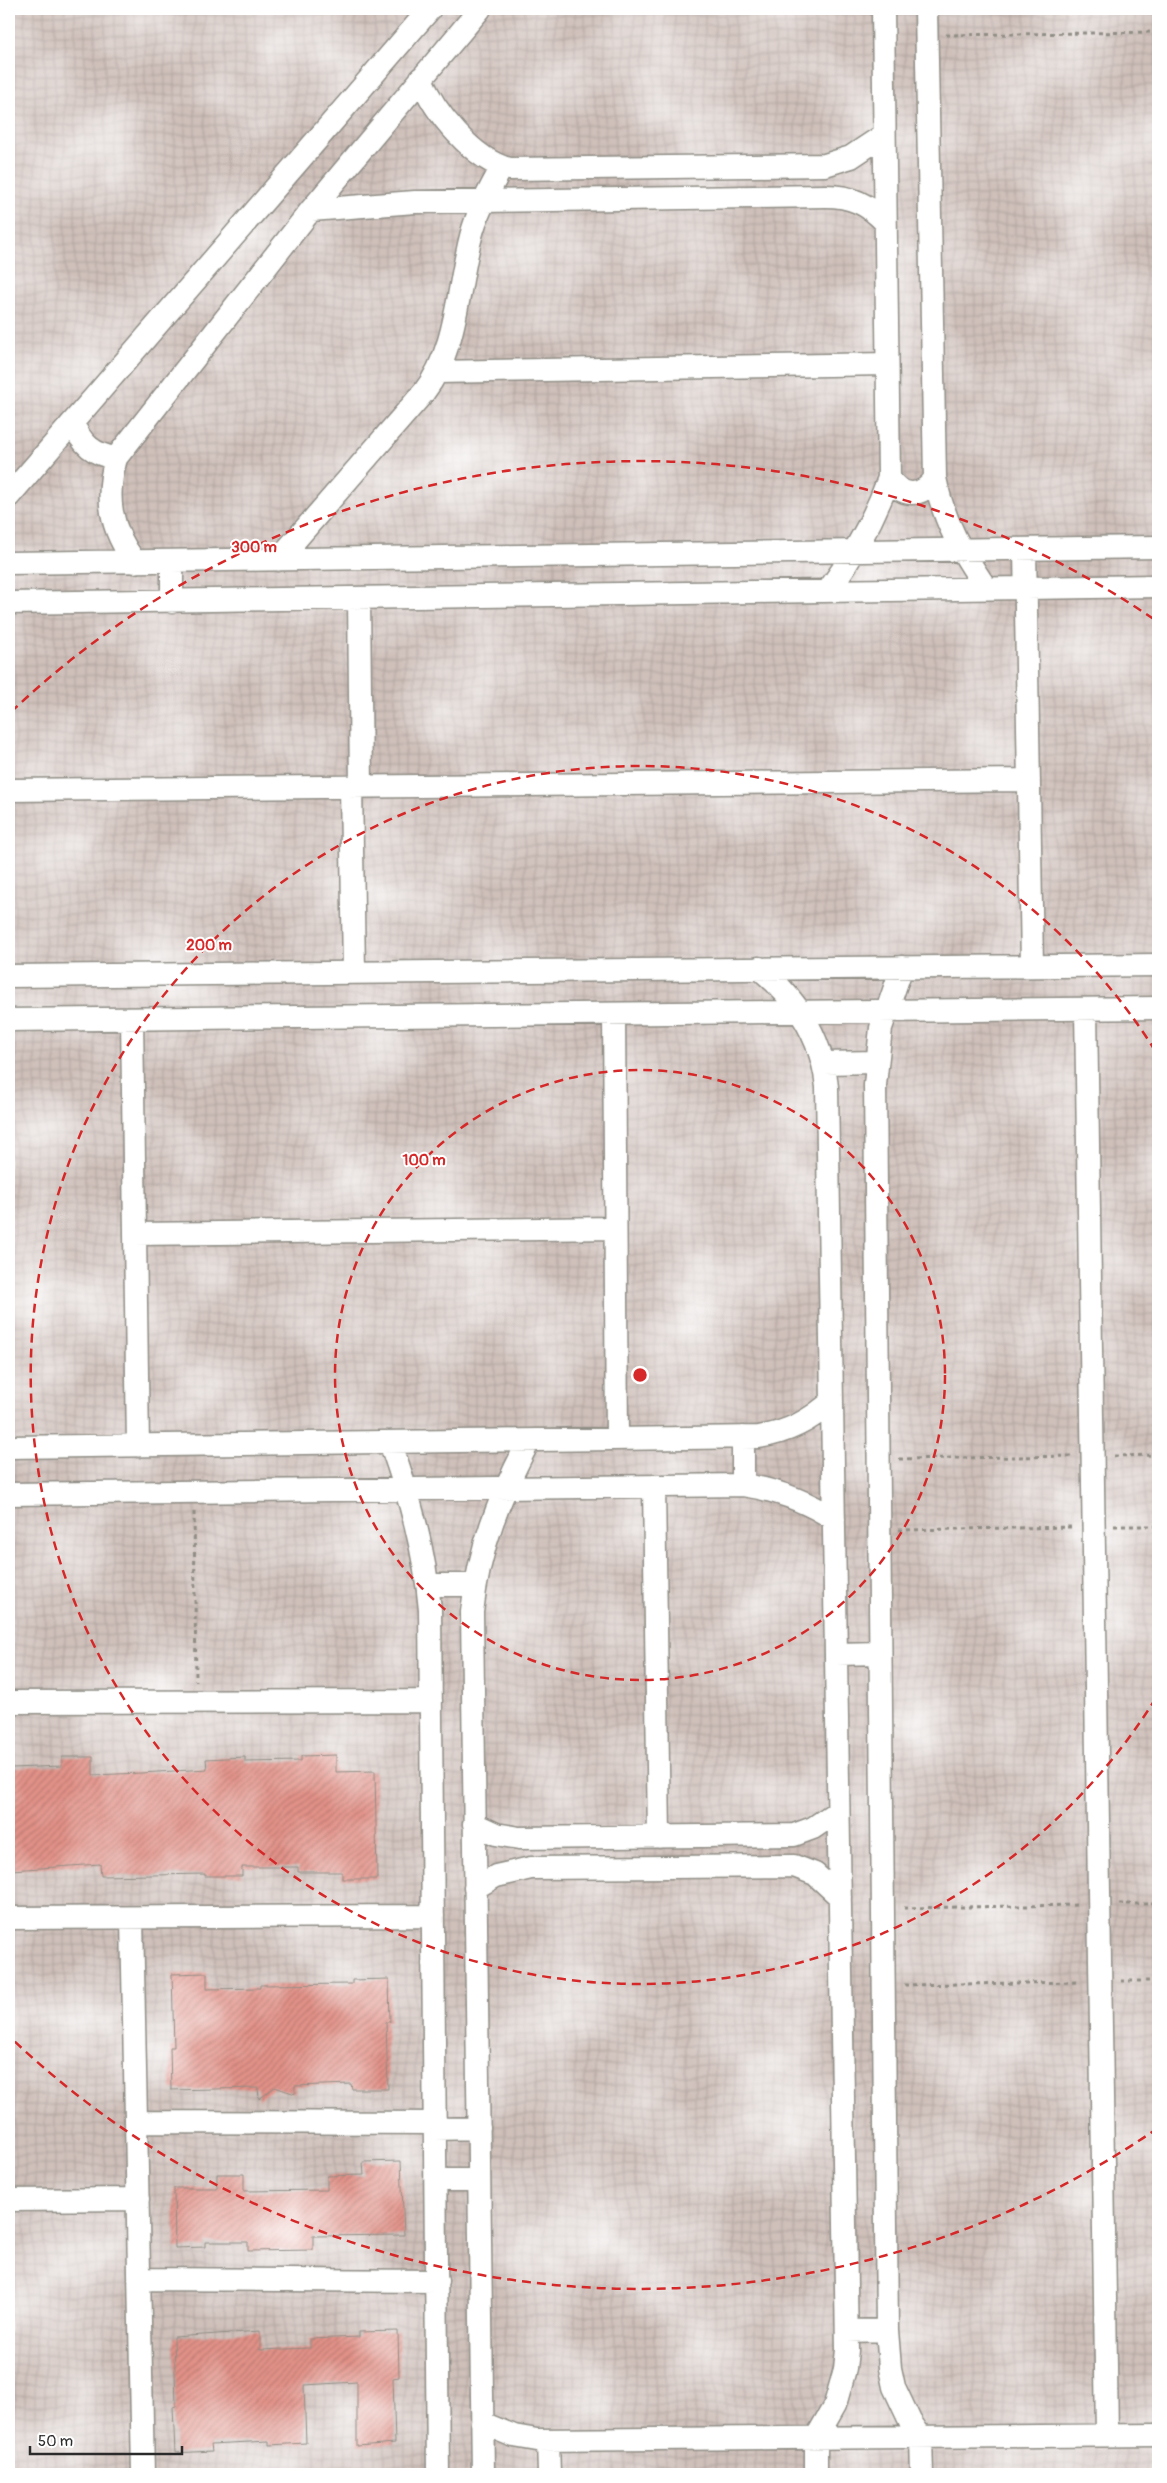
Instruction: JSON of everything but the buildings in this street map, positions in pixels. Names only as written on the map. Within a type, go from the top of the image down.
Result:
[{"type":"street","points":[[9,496],[430,9]]},
{"type":"street","points":[[135,562],[116,531],[111,513],[109,494],[116,458],[311,210],[480,9]]},
{"type":"street","points":[[828,590],[856,552],[889,478],[883,9]]},
{"type":"street","points":[[926,9],[935,478],[944,515],[960,550],[986,588]]},
{"type":"street","points":[[422,78],[433,105],[452,128],[483,156],[502,167],[517,169],[825,165],[851,158],[884,134]]},
{"type":"street","points":[[278,560],[424,392],[438,372],[448,342],[473,230],[484,202],[502,167]]},
{"type":"street","points":[[311,210],[414,202],[840,196],[865,204],[886,222]]},
{"type":"street","points":[[438,372],[887,364]]},
{"type":"street","points":[[73,423],[84,444],[104,456],[116,458]]},
{"type":"street","points":[[889,478],[894,486],[902,492],[912,494],[922,492],[930,486],[935,478]]},
{"type":"street","points":[[9,563],[1158,547]]},
{"type":"street","points":[[1025,549],[1032,966]]},
{"type":"street","points":[[172,561],[172,602]]},
{"type":"street","points":[[9,603],[1158,586]]},
{"type":"street","points":[[354,971],[359,598]]},
{"type":"street","points":[[9,790],[1029,780]]},
{"type":"street","points":[[9,976],[354,971],[1158,965]]},
{"type":"street","points":[[902,967],[886,1011],[876,1062],[875,1095],[887,2330],[890,2368],[894,2387],[910,2421],[921,2437],[922,2474]]},
{"type":"street","points":[[759,968],[785,991],[801,1012],[814,1037],[824,1063],[827,1087],[847,2331],[845,2369],[841,2387],[835,2405],[816,2438],[816,2474]]},
{"type":"street","points":[[9,1020],[1158,1008]]},
{"type":"street","points":[[1086,1009],[1107,2435]]},
{"type":"street","points":[[614,1014],[617,1439]]},
{"type":"street","points":[[132,1019],[138,1446]]},
{"type":"street","points":[[824,1063],[876,1062]]},
{"type":"street","points":[[135,1234],[615,1228]]},
{"type":"street","points":[[9,1447],[743,1438],[775,1434],[791,1429],[813,1417],[832,1402]]},
{"type":"street","points":[[743,1438],[743,1485]]},
{"type":"street","points":[[483,2474],[472,1612],[475,1585],[487,1535],[504,1488],[529,1441]]},
{"type":"street","points":[[390,1442],[407,1489],[420,1537],[428,1585],[438,2474]]},
{"type":"street","points":[[9,1494],[743,1485],[782,1493],[809,1504],[834,1519]]},
{"type":"street","points":[[654,1486],[660,1837]]},
{"type":"street","points":[[428,1585],[475,1585]]},
{"type":"street","points":[[836,1654],[880,1654]]},
{"type":"street","points":[[9,1702],[430,1701]]},
{"type":"street","points":[[474,1824],[496,1834],[531,1839],[794,1834],[813,1828],[838,1812]]},
{"type":"street","points":[[794,1834],[794,1866]]},
{"type":"street","points":[[531,1839],[531,1868]]},
{"type":"street","points":[[475,1888],[496,1876],[531,1868],[794,1866],[815,1874],[840,1897]]},
{"type":"street","points":[[9,1918],[433,1916]]},
{"type":"street","points":[[132,1918],[144,2474]]},
{"type":"street","points":[[137,2122],[478,2128]]},
{"type":"street","points":[[436,2180],[479,2180]]},
{"type":"street","points":[[9,2200],[138,2199]]},
{"type":"street","points":[[140,2279],[437,2280]]},
{"type":"street","points":[[847,2331],[887,2330]]},
{"type":"street","points":[[482,2423],[514,2436],[548,2440],[1158,2435]]},
{"type":"street","points":[[548,2440],[549,2474]]},
{"type":"path","points":[[927,35],[1158,32]]},
{"type":"path","points":[[878,1460],[1158,1455]]},
{"type":"path","points":[[194,1491],[196,1702]]},
{"type":"path","points":[[879,1530],[1158,1526]]},
{"type":"path","points":[[883,1909],[1158,1904]]},
{"type":"path","points":[[884,1986],[1158,1981]]},
{"type":"shaded area","points":[[9,9],[1158,9],[1158,2474],[9,2474]]}]
